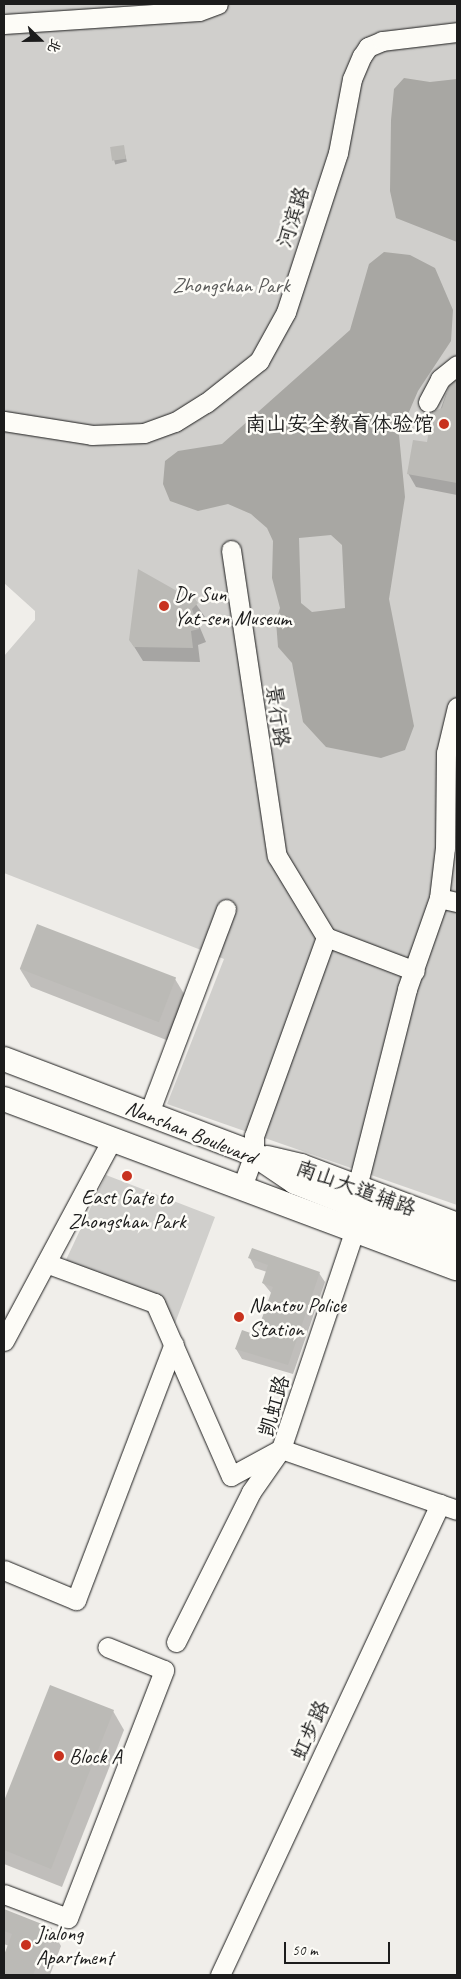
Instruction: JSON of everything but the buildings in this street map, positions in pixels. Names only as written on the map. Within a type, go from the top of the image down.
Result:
[{"type":"main road","name":"Nanshan Boulevard","points":[[4,1059],[254,1154],[295,1182],[457,1246]]},
{"type":"main road","name":"Nanshan Boulevard","points":[[4,1099],[457,1268]]},
{"type":"main road","name":"南山大道辅路","points":[[254,1154],[357,1187],[457,1225]]},
{"type":"street","points":[[4,24],[199,10],[218,4]]},
{"type":"street","name":"河滨路","points":[[4,421],[92,435],[144,433],[175,422],[206,403],[259,361],[286,312],[338,153],[352,79],[362,56],[368,47],[382,41],[457,32]]},
{"type":"street","points":[[428,402],[440,379],[457,366]]},
{"type":"street","name":"景行路","points":[[231,550],[277,856],[291,884],[326,937]]},
{"type":"street","points":[[357,1187],[414,971],[448,900],[445,848],[446,753],[449,728],[457,708]]},
{"type":"street","points":[[149,1114],[226,909]]},
{"type":"street","points":[[242,1187],[254,1154],[254,1136],[326,937],[414,971]]},
{"type":"street","points":[[4,1341],[112,1140]]},
{"type":"street","name":"凯虹路","points":[[355,1229],[281,1449],[449,1507]]},
{"type":"street","points":[[46,1263],[155,1302],[231,1476],[281,1449]]},
{"type":"street","points":[[4,1570],[76,1600],[174,1344]]},
{"type":"street","points":[[176,1642],[251,1492],[281,1449]]},
{"type":"street","name":"虹步路","points":[[220,1975],[449,1507]]},
{"type":"street","points":[[4,1894],[68,1918],[164,1670],[106,1647]]},
{"type":"green space","name":"Zhongshan Park","points":[[4,4],[457,4],[457,1205],[167,1104],[224,959],[4,873],[4,656],[35,620],[35,611],[4,583]]},
{"type":"green space","points":[[106,1175],[215,1217],[174,1326],[160,1298],[65,1262]]},
{"type":"shaded area","points":[[404,78],[430,82],[457,79],[457,242],[396,218],[390,191],[391,120],[394,89]]},
{"type":"shaded area","points":[[384,252],[410,255],[435,268],[453,310],[451,341],[418,391],[399,435],[405,497],[389,599],[414,726],[405,750],[381,758],[326,747],[303,722],[292,663],[278,647],[276,621],[280,608],[272,578],[273,541],[267,528],[251,514],[228,504],[198,511],[170,501],[163,484],[165,461],[178,451],[222,444],[350,330],[369,264]],"holes":[[[331,535],[342,545],[345,608],[312,612],[301,603],[299,538]]]},
{"type":"place","name":"南山安全教育体验馆","points":[[444,424]]},
{"type":"place","name":"Dr Sun Yat-sen Museum","points":[[164,606]]},
{"type":"place","name":"East Gate to Zhongshan Park","points":[[127,1176]]},
{"type":"place","name":"Nantou Police Station","points":[[239,1317]]},
{"type":"place","name":"Block A","points":[[59,1756]]},
{"type":"place","name":"Jialong Apartment","points":[[26,1945]]}]
